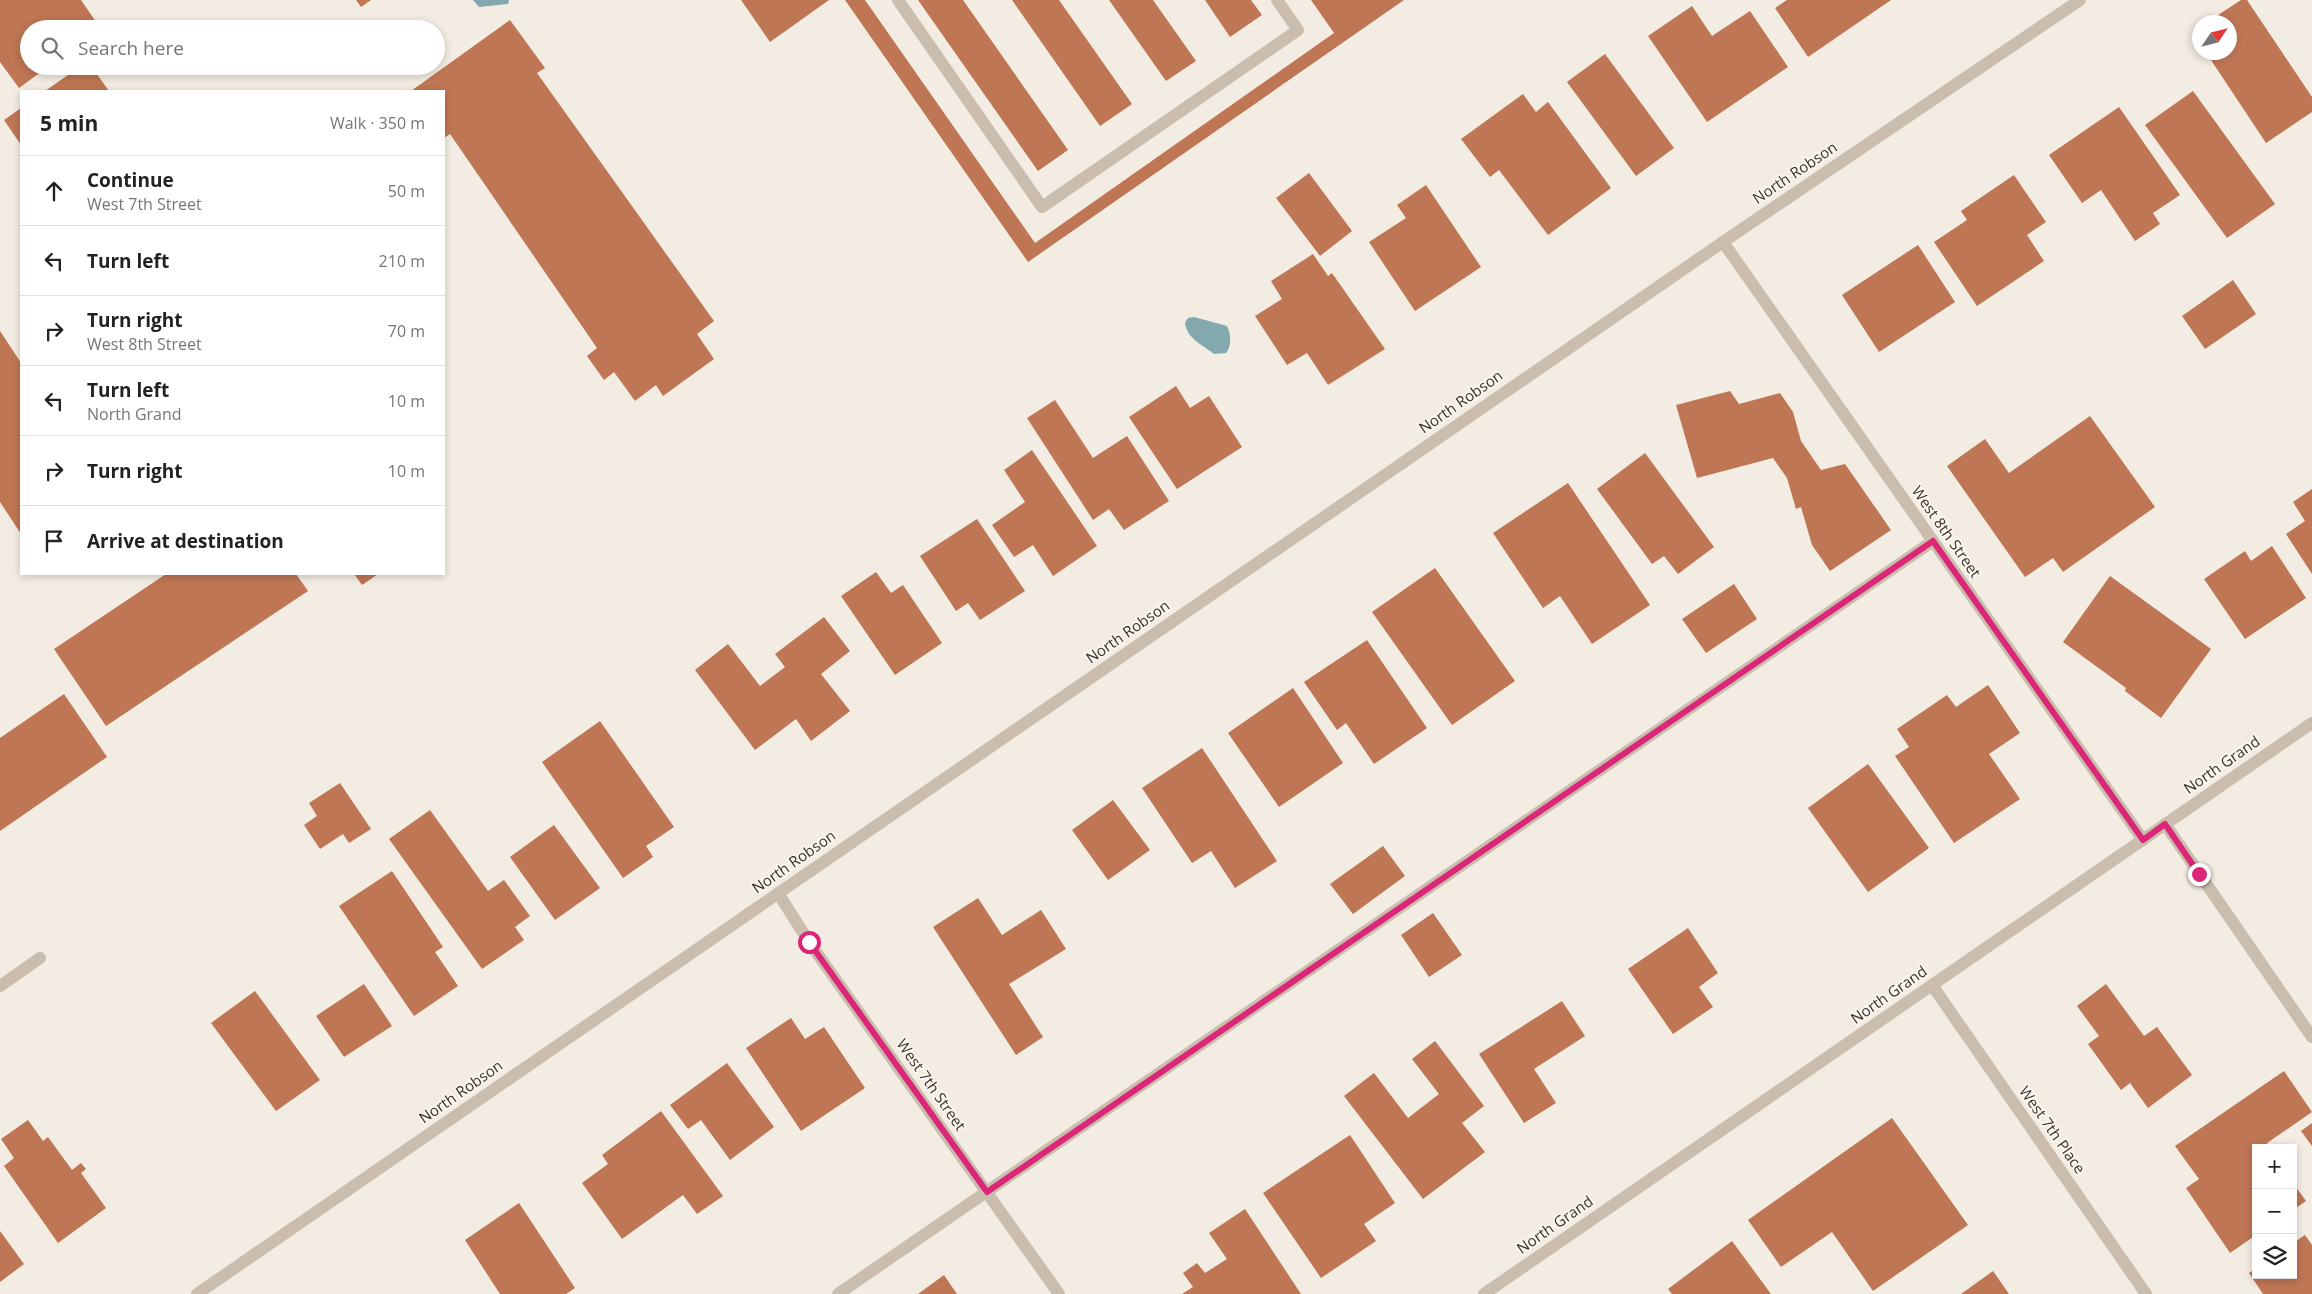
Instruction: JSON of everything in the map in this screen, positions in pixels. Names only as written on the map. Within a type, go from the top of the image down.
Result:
[{"type":"street","points":[[898,0],[1042,207],[1298,30],[1277,0]]},
{"type":"street","name":"North Robson","points":[[197,1294],[1723,242],[2080,0]]},
{"type":"street","name":"West 8th Street","points":[[1723,242],[2143,840]]},
{"type":"street","points":[[838,1294],[1933,541]]},
{"type":"street","name":"North Grand","points":[[1484,1294],[2312,723]]},
{"type":"street","points":[[2165,824],[2312,1037]]},
{"type":"street","name":"West 7th Street","points":[[778,893],[809,942],[1059,1294]]},
{"type":"street","points":[[0,986],[40,958]]},
{"type":"street","name":"West 7th Place","points":[[1932,985],[2146,1294]]},
{"type":"water","points":[[473,0],[509,0],[508,4],[479,7]]},
{"type":"water","points":[[1194,317],[1227,326],[1230,340],[1226,353],[1214,354],[1192,337],[1186,329],[1185,323],[1188,318]]},
{"type":"building","points":[[0,0],[81,0],[95,20],[20,20],[20,75],[37,75],[19,88],[0,62]]},
{"type":"building","points":[[356,0],[371,0],[361,7]]},
{"type":"building","points":[[741,0],[829,0],[770,42]]},
{"type":"building","points":[[845,0],[865,0],[1035,243],[1334,33],[1311,0],[1404,0],[1028,262]]},
{"type":"building","points":[[918,0],[963,0],[1068,150],[1038,171]]},
{"type":"building","points":[[1012,0],[1059,0],[1132,104],[1100,126]]},
{"type":"building","points":[[1109,0],[1153,0],[1196,61],[1166,81]]},
{"type":"building","points":[[1205,0],[1251,0],[1262,15],[1230,37]]},
{"type":"building","points":[[1787,0],[1891,0],[1808,57],[1775,8]]},
{"type":"building","points":[[2241,0],[2247,0],[2312,97],[2312,112],[2266,143],[2211,60],[2237,60],[2237,15],[2218,15]]},
{"type":"building","points":[[1692,6],[1712,36],[1750,11],[1788,67],[1707,122],[1648,36]]},
{"type":"building","points":[[510,20],[545,68],[537,73],[714,321],[697,334],[714,359],[663,396],[656,385],[635,401],[614,372],[604,380],[587,356],[597,348],[450,134],[445,137],[445,90],[412,90],[433,75],[445,75],[445,67]]},
{"type":"building","points":[[1605,54],[1674,148],[1636,176],[1567,82]]},
{"type":"building","points":[[68,75],[97,75],[108,90],[46,90]]},
{"type":"building","points":[[2193,91],[2275,204],[2227,238],[2145,125]]},
{"type":"building","points":[[1523,94],[1536,112],[1548,102],[1611,188],[1548,235],[1499,170],[1490,177],[1461,139]]},
{"type":"building","points":[[2119,107],[2180,195],[2153,213],[2160,224],[2135,241],[2101,190],[2082,203],[2049,155]]},
{"type":"building","points":[[20,109],[20,144],[4,120]]},
{"type":"building","points":[[1309,173],[1352,231],[1320,256],[1276,198]]},
{"type":"building","points":[[2014,175],[2046,222],[2027,235],[2044,261],[1977,306],[1934,242],[1967,220],[1961,211]]},
{"type":"building","points":[[1426,185],[1481,267],[1415,311],[1369,242],[1406,218],[1397,205]]},
{"type":"building","points":[[1918,245],[1955,302],[1879,352],[1842,295]]},
{"type":"building","points":[[1313,254],[1328,276],[1332,273],[1385,349],[1328,385],[1307,353],[1287,365],[1255,316],[1282,299],[1271,281]]},
{"type":"building","points":[[2233,280],[2256,314],[2205,349],[2182,316]]},
{"type":"building","points":[[0,331],[20,361],[20,532],[0,502]]},
{"type":"building","points":[[1176,386],[1190,408],[1209,396],[1242,447],[1177,489],[1129,417]]},
{"type":"building","points":[[1730,391],[1739,404],[1780,393],[1793,412],[1801,441],[1821,470],[1845,464],[1891,530],[1830,571],[1812,545],[1801,507],[1796,509],[1787,478],[1773,458],[1697,478],[1676,405]]},
{"type":"building","points":[[1055,400],[1093,458],[1127,436],[1169,501],[1124,530],[1109,509],[1093,520],[1027,418]]},
{"type":"building","points":[[2090,416],[2155,507],[2063,572],[2053,558],[2025,577],[1947,466],[1985,439],[2009,473]]},
{"type":"building","points":[[1032,450],[1097,546],[1053,576],[1033,545],[1014,557],[992,525],[1025,502],[1004,470]]},
{"type":"building","points":[[1645,453],[1714,547],[1678,574],[1664,556],[1652,564],[1597,489]]},
{"type":"building","points":[[1568,483],[1650,605],[1592,644],[1560,596],[1543,608],[1493,533]]},
{"type":"building","points":[[2312,489],[2312,574],[2286,534],[2305,521],[2293,502]]},
{"type":"building","points":[[977,519],[1025,591],[980,620],[968,603],[956,611],[920,556]]},
{"type":"building","points":[[2272,546],[2306,598],[2245,639],[2204,579],[2245,551],[2251,561]]},
{"type":"building","points":[[1435,568],[1515,681],[1452,725],[1372,612]]},
{"type":"building","points":[[876,572],[891,593],[903,585],[942,643],[895,675],[841,596]]},
{"type":"building","points":[[165,575],[297,575],[308,591],[106,726],[54,649]]},
{"type":"building","points":[[355,575],[377,575],[362,585]]},
{"type":"building","points":[[2110,576],[2211,649],[2161,718],[2125,691],[2126,688],[2063,642]]},
{"type":"building","points":[[1734,584],[1757,619],[1706,653],[1682,619]]},
{"type":"building","points":[[824,617],[850,651],[821,674],[850,711],[811,741],[796,719],[755,750],[695,670],[728,644],[760,686],[785,667],[775,654]]},
{"type":"building","points":[[1367,640],[1427,728],[1374,764],[1346,723],[1337,730],[1304,682]]},
{"type":"building","points":[[1988,685],[2020,733],[1989,754],[2020,799],[1954,843],[1895,756],[1909,747],[1897,729],[1947,695],[1956,707]]},
{"type":"building","points":[[1293,688],[1343,763],[1279,807],[1228,733]]},
{"type":"building","points":[[64,694],[107,757],[0,831],[0,738]]},
{"type":"building","points":[[600,721],[674,827],[646,846],[653,857],[623,878],[542,762]]},
{"type":"building","points":[[1202,748],[1277,861],[1235,888],[1211,851],[1192,863],[1142,788]]},
{"type":"building","points":[[1868,764],[1929,848],[1868,892],[1808,808]]},
{"type":"building","points":[[340,783],[371,829],[349,843],[343,834],[320,849],[304,825],[317,816],[309,803]]},
{"type":"building","points":[[1113,800],[1150,850],[1108,880],[1072,830]]},
{"type":"building","points":[[430,810],[488,891],[504,880],[530,916],[515,927],[524,940],[482,969],[389,839]]},
{"type":"building","points":[[554,825],[600,888],[555,920],[510,857]]},
{"type":"building","points":[[1383,846],[1405,876],[1353,914],[1330,884]]},
{"type":"building","points":[[392,871],[443,947],[435,952],[458,986],[414,1016],[339,906]]},
{"type":"building","points":[[978,898],[1002,935],[1041,910],[1066,949],[1009,984],[1043,1037],[1016,1055],[933,927]]},
{"type":"building","points":[[1433,913],[1462,955],[1429,977],[1401,935]]},
{"type":"building","points":[[1688,928],[1718,973],[1699,987],[1713,1007],[1673,1034],[1628,969]]},
{"type":"building","points":[[364,984],[392,1026],[344,1057],[316,1016]]},
{"type":"building","points":[[2106,984],[2144,1036],[2157,1027],[2192,1075],[2148,1108],[2130,1083],[2121,1090],[2088,1044],[2099,1036],[2077,1006]]},
{"type":"building","points":[[255,991],[320,1080],[276,1111],[211,1023]]},
{"type":"building","points":[[1562,1001],[1585,1036],[1534,1069],[1556,1103],[1524,1123],[1479,1054]]},
{"type":"building","points":[[791,1018],[805,1039],[824,1027],[865,1088],[801,1131],[746,1048]]},
{"type":"building","points":[[1435,1041],[1484,1106],[1462,1123],[1485,1152],[1423,1199],[1344,1096],[1374,1073],[1408,1118],[1439,1094],[1412,1059]]},
{"type":"building","points":[[727,1063],[774,1127],[730,1160],[701,1120],[688,1129],[670,1105]]},
{"type":"building","points":[[2284,1071],[2312,1112],[2268,1144],[2252,1144],[2252,1238],[2230,1253],[2186,1188],[2199,1179],[2175,1146]]},
{"type":"building","points":[[661,1111],[723,1196],[697,1214],[683,1195],[622,1239],[582,1183],[608,1164],[602,1155]]},
{"type":"building","points":[[1892,1118],[1968,1225],[1873,1291],[1832,1232],[1781,1267],[1748,1220]]},
{"type":"building","points":[[28,1120],[43,1141],[48,1137],[72,1170],[81,1163],[86,1169],[81,1173],[106,1208],[58,1243],[4,1166],[14,1158],[1,1139]]},
{"type":"building","points":[[2312,1123],[2312,1146],[2301,1131]]},
{"type":"building","points":[[1350,1135],[1395,1203],[1364,1224],[1376,1241],[1321,1278],[1263,1193]]},
{"type":"building","points":[[2297,1189],[2306,1201],[2297,1207]]},
{"type":"building","points":[[519,1203],[575,1288],[566,1294],[500,1294],[465,1240]]},
{"type":"building","points":[[1245,1209],[1301,1294],[1182,1294],[1193,1287],[1183,1273],[1197,1263],[1205,1273],[1227,1259],[1209,1233]]},
{"type":"building","points":[[0,1231],[24,1264],[0,1282]]},
{"type":"building","points":[[2305,1235],[2312,1245],[2312,1294],[2263,1294],[2253,1279],[2297,1279],[2297,1240]]},
{"type":"building","points":[[1732,1241],[1771,1294],[1672,1294],[1668,1289]]},
{"type":"building","points":[[1993,1271],[2009,1294],[1961,1294]]},
{"type":"building","points":[[944,1275],[957,1294],[918,1294]]},
{"type":"route","points":[[809,942],[987,1192],[1933,541],[2143,840],[2165,824],[2199,874]]}]
